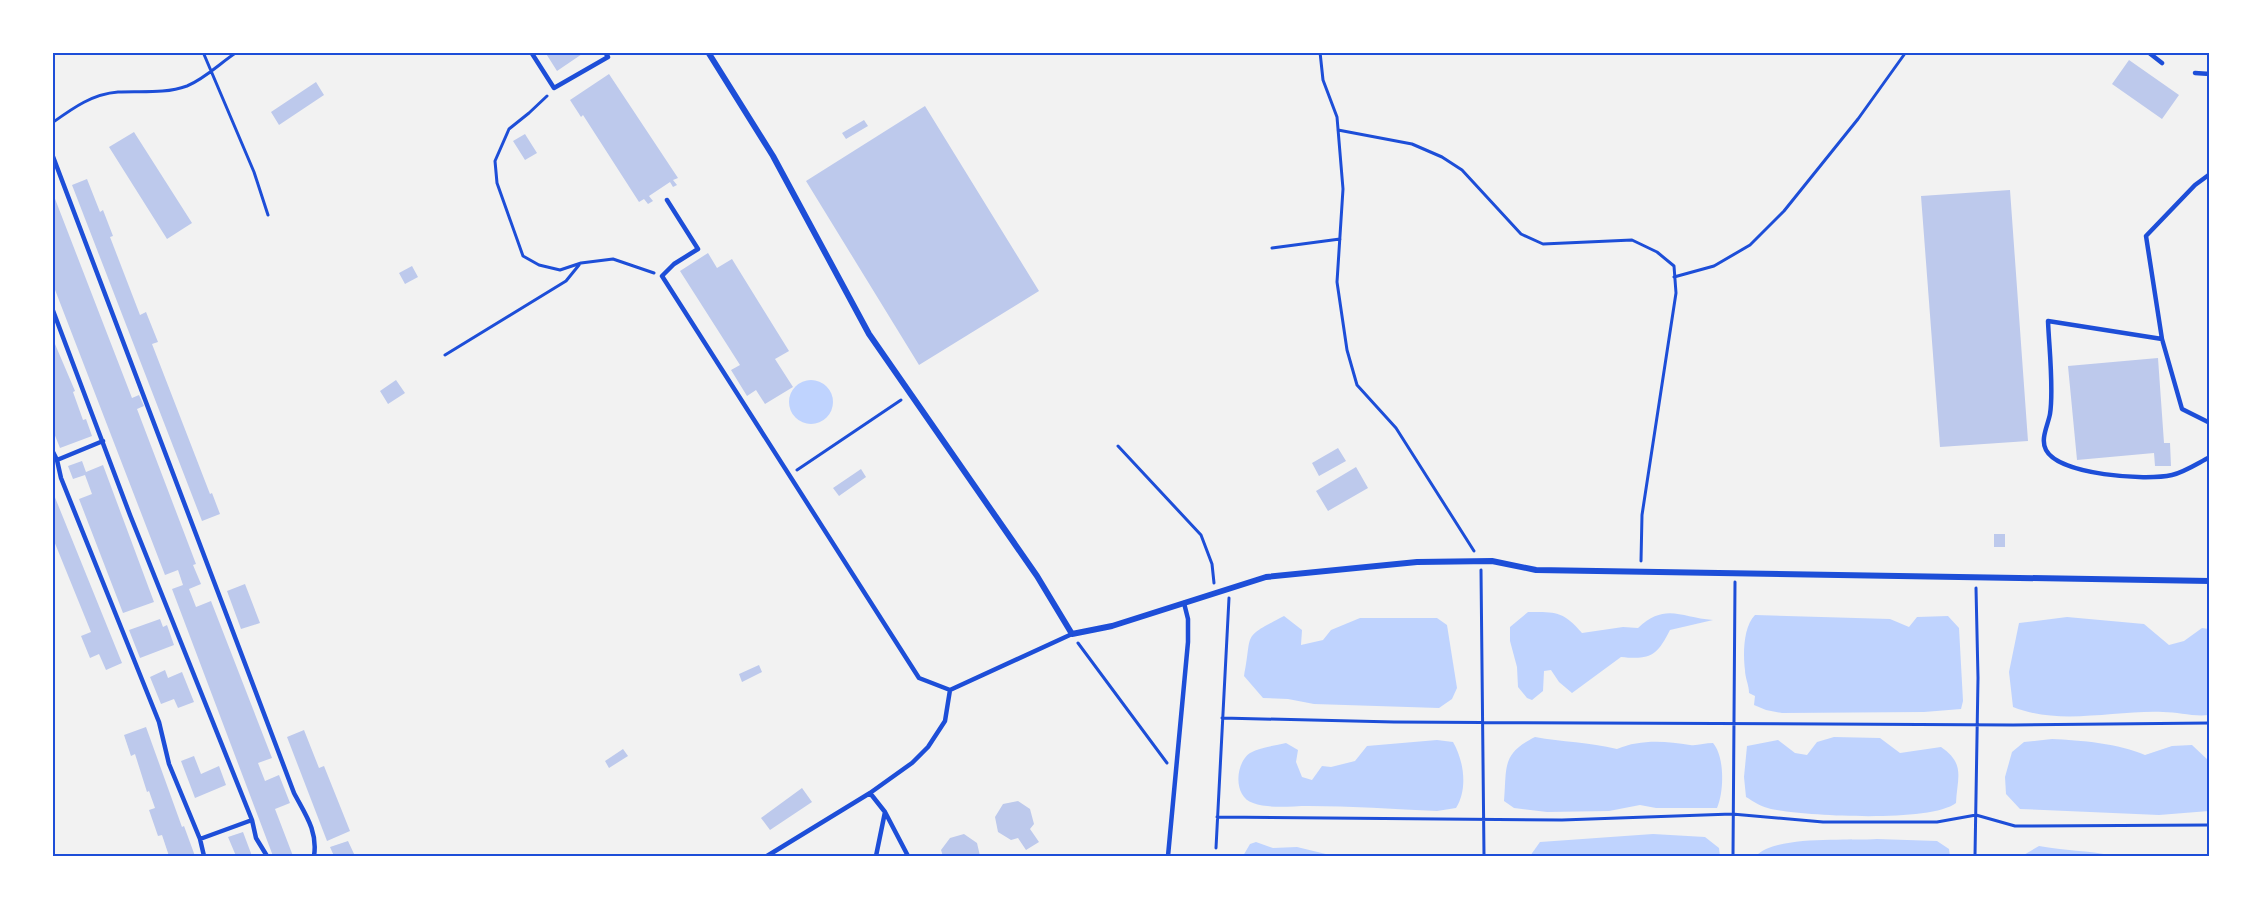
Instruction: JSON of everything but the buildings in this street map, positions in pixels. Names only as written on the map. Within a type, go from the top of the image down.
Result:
[{"type":"street","points":[[708,52],[772,156],[869,334],[912,392],[1037,576],[1072,634],[1112,626],[1266,577],[1417,562],[1481,562],[1536,570],[2210,581]]},
{"type":"lane","points":[[531,52],[554,88],[608,57],[605,52]]},
{"type":"lane","points":[[2148,52],[2162,63]]},
{"type":"lane","points":[[2195,73],[2210,74]]},
{"type":"lane","points":[[52,153],[102,291],[152,413],[294,793],[313,829],[316,843],[314,856]]},
{"type":"lane","points":[[2210,174],[2195,185],[2146,236],[2162,339],[2182,409],[2210,423]]},
{"type":"lane","points":[[667,200],[698,249],[674,264],[662,276],[919,678],[950,690],[1072,634]]},
{"type":"lane","points":[[52,308],[252,820],[256,838],[267,856]]},
{"type":"lane","points":[[2162,339],[2048,321],[2050,412],[2044,432],[2045,448],[2055,461],[2086,472],[2154,477],[2173,475],[2210,457]]},
{"type":"lane","points":[[57,460],[103,441]]},
{"type":"lane","points":[[52,450],[61,478],[159,722],[169,764],[200,839],[204,856]]},
{"type":"lane","points":[[1168,856],[1188,642],[1188,619],[1184,603]]},
{"type":"lane","points":[[767,856],[870,793],[912,764],[928,747],[945,722],[950,690]]},
{"type":"lane","points":[[870,793],[885,812],[908,856]]},
{"type":"lane","points":[[876,856],[885,812]]},
{"type":"lane","points":[[200,839],[252,820]]},
{"type":"path","points":[[203,52],[254,172],[268,215]]},
{"type":"path","points":[[52,123],[75,106],[97,96],[117,92],[163,92],[188,86],[210,73],[237,52]]},
{"type":"path","points":[[1320,52],[1323,80],[1337,117],[1343,189],[1337,282],[1347,350],[1356,385],[1396,428],[1444,509],[1481,562],[1484,856]]},
{"type":"path","points":[[1674,277],[1714,266],[1750,245],[1784,211],[1858,119],[1906,52]]},
{"type":"path","points":[[554,88],[530,113],[508,129],[495,161],[497,183],[523,256],[539,264],[560,270],[580,263],[613,259],[662,276]]},
{"type":"path","points":[[1338,130],[1412,144],[1442,157],[1462,170],[1521,234],[1543,244],[1632,240],[1657,252],[1674,266],[1676,293],[1642,515],[1641,572]]},
{"type":"path","points":[[1272,248],[1340,239]]},
{"type":"path","points":[[445,355],[566,281],[580,263]]},
{"type":"path","points":[[788,476],[912,392]]},
{"type":"path","points":[[1118,446],[1201,535],[1212,564],[1215,594]]},
{"type":"path","points":[[1733,856],[1735,574]]},
{"type":"path","points":[[1976,577],[1976,856]]},
{"type":"path","points":[[1216,848],[1230,589]]},
{"type":"path","points":[[1072,634],[1175,774]]},
{"type":"path","points":[[1222,718],[1977,725],[2210,723]]},
{"type":"path","points":[[1218,817],[1562,820],[1732,814],[1823,822],[1937,822],[1976,815],[2015,826],[2210,825]]},
{"type":"water","points":[[811,380],[820,381],[827,386],[832,393],[832,411],[827,418],[820,423],[811,424],[802,423],[795,418],[790,411],[789,402],[790,393],[795,386],[802,381]]},
{"type":"water","points":[[1528,612],[1558,614],[1569,620],[1582,633],[1623,627],[1638,628],[1648,620],[1666,614],[1713,620],[1670,630],[1661,646],[1652,654],[1639,658],[1621,657],[1572,693],[1559,682],[1551,670],[1544,671],[1543,691],[1532,700],[1527,698],[1518,687],[1517,667],[1510,641],[1510,627]]},
{"type":"water","points":[[1755,615],[1890,619],[1909,627],[1917,617],[1948,616],[1959,628],[1963,701],[1961,709],[1924,712],[1782,713],[1754,705],[1755,696],[1749,693],[1744,657],[1746,634]]},
{"type":"water","points":[[1284,616],[1302,630],[1301,645],[1323,640],[1331,630],[1360,618],[1437,618],[1447,625],[1457,688],[1452,699],[1439,708],[1314,704],[1288,699],[1263,698],[1244,676],[1249,644],[1254,633]]},
{"type":"water","points":[[2067,617],[2144,624],[2169,645],[2184,641],[2202,628],[2209,629],[2209,715],[2145,712],[2050,716],[2013,707],[2009,672],[2019,623]]},
{"type":"water","points":[[1535,737],[1617,749],[1644,742],[1693,745],[1713,743],[1720,757],[1722,775],[1717,808],[1656,808],[1640,805],[1609,811],[1547,812],[1514,808],[1504,801],[1508,763],[1516,749]]},
{"type":"water","points":[[1834,737],[1880,738],[1900,753],[1941,747],[1949,753],[1957,766],[1956,803],[1942,809],[1921,813],[1866,816],[1788,812],[1761,806],[1746,797],[1744,777],[1747,746],[1778,740],[1795,753],[1807,755],[1817,742]]},
{"type":"water","points":[[2052,739],[2112,745],[2145,755],[2172,746],[2192,745],[2209,761],[2209,811],[2159,815],[2020,809],[2006,794],[2005,777],[2012,752],[2024,742]]},
{"type":"water","points":[[1437,740],[1453,742],[1460,758],[1463,784],[1456,808],[1437,811],[1266,806],[1247,800],[1239,787],[1241,764],[1250,753],[1259,749],[1286,743],[1298,750],[1296,762],[1302,777],[1312,780],[1322,766],[1331,767],[1355,761],[1367,746]]},
{"type":"water","points":[[1653,834],[1705,837],[1719,848],[1720,856],[1530,856],[1540,842]]},
{"type":"water","points":[[1877,839],[1937,841],[1949,849],[1950,856],[1756,856],[1766,849],[1795,842]]},
{"type":"water","points":[[1256,842],[1273,848],[1297,847],[1334,856],[1243,856],[1250,844]]},
{"type":"water","points":[[2039,846],[2094,853],[2113,856],[2022,856]]}]
